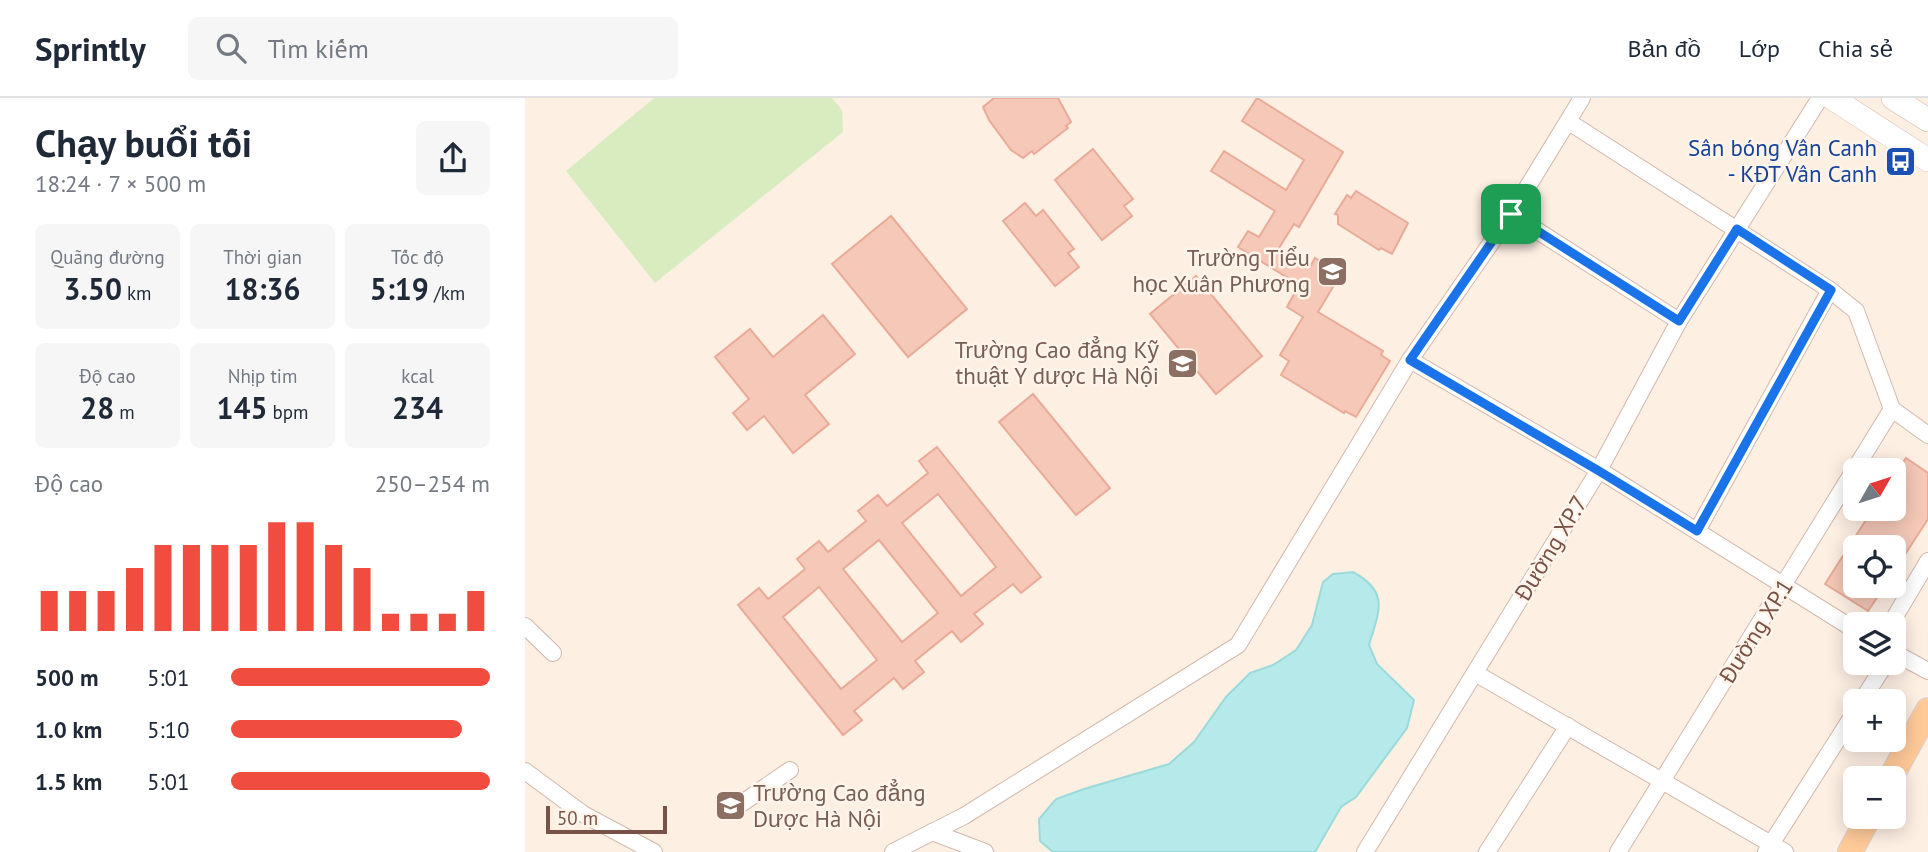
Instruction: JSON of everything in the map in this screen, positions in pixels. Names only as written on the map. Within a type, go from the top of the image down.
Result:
[{"type":"main road","points":[[1897,766],[1928,710]]},
{"type":"main road","points":[[1850,852],[1862,829]]},
{"type":"street","points":[[893,852],[976,809],[1238,645],[1410,360],[1511,214],[1582,98]]},
{"type":"street","name":"Đường XP.7","points":[[1366,852],[1599,471],[1679,321],[1819,98]]},
{"type":"street","points":[[1832,98],[1928,160]]},
{"type":"street","points":[[1901,100],[1928,120]]},
{"type":"street","points":[[1569,122],[1831,290],[1856,311],[1892,409],[1928,435]]},
{"type":"street","points":[[1511,214],[1679,321]]},
{"type":"street","points":[[1697,531],[1831,290]]},
{"type":"street","points":[[1410,360],[1599,471],[1843,622]]},
{"type":"street","name":"Đường XP.1","points":[[1618,852],[1785,586],[1892,409]]},
{"type":"street","points":[[1898,612],[1928,561]]},
{"type":"street","points":[[525,626],[553,653]]},
{"type":"street","points":[[1906,659],[1928,671]]},
{"type":"street","points":[[1475,673],[1662,780],[1774,849],[1843,732]]},
{"type":"street","points":[[1487,852],[1568,726]]},
{"type":"street","points":[[735,808],[790,770]]},
{"type":"street","points":[[525,771],[583,814],[654,852]]},
{"type":"street","points":[[932,832],[985,852]]},
{"type":"green space","points":[[654,98],[832,98],[842,110],[843,132],[655,283],[566,171]]},
{"type":"water","points":[[1353,572],[1365,579],[1377,595],[1378,612],[1369,645],[1377,664],[1414,700],[1407,728],[1356,797],[1341,807],[1315,852],[1053,852],[1040,841],[1039,819],[1056,799],[1169,764],[1194,742],[1226,697],[1250,673],[1273,665],[1296,650],[1312,625],[1323,582],[1333,574]]},
{"type":"building","points":[[994,98],[1058,98],[1071,122],[1066,126],[1068,128],[1034,154],[1032,151],[1023,158],[1011,150],[989,120],[983,107]]},
{"type":"building","points":[[1257,98],[1343,152],[1299,227],[1294,224],[1279,248],[1310,267],[1315,258],[1338,273],[1334,281],[1336,282],[1318,312],[1383,351],[1381,355],[1390,361],[1356,417],[1345,411],[1344,413],[1281,375],[1289,361],[1280,355],[1303,317],[1287,307],[1299,285],[1238,247],[1248,231],[1259,237],[1275,211],[1211,171],[1224,151],[1286,190],[1304,160],[1242,121]]},
{"type":"building","points":[[1093,149],[1133,199],[1124,206],[1132,216],[1102,240],[1055,180]]},
{"type":"building","points":[[1356,191],[1408,223],[1392,254],[1381,248],[1379,250],[1338,224],[1338,215],[1335,214],[1347,195],[1351,198]]},
{"type":"building","points":[[1025,203],[1036,216],[1043,210],[1074,249],[1068,253],[1079,267],[1055,286],[1003,221]]},
{"type":"building","points":[[891,216],[967,309],[908,357],[832,264]]},
{"type":"building","points":[[1196,276],[1262,356],[1216,394],[1150,314]]},
{"type":"building","points":[[823,315],[855,354],[805,395],[829,424],[793,453],[764,416],[747,430],[733,413],[749,399],[715,357],[750,329],[773,357]]},
{"type":"building","points":[[1033,394],[1110,488],[1076,515],[999,422]]},
{"type":"building","points":[[937,447],[1041,577],[1021,593],[1013,584],[974,614],[983,624],[961,642],[952,631],[915,661],[924,672],[903,689],[894,678],[854,711],[862,720],[843,735],[738,605],[759,588],[768,599],[805,569],[797,559],[819,541],[828,552],[866,521],[858,511],[878,495],[887,506],[928,473],[919,461]],"holes":[[[938,494],[996,567],[961,596],[902,523]],[[879,540],[938,613],[902,642],[843,569]],[[819,587],[877,660],[841,689],[783,617]]]},
{"type":"building","points":[[1906,458],[1928,473],[1928,519],[1906,553],[1906,535],[1856,535],[1865,522],[1906,522]]},
{"type":"building","points":[[1843,556],[1843,595],[1825,584]]},
{"type":"building","points":[[1847,598],[1877,598],[1868,611]]},
{"type":"place","name":"Sân bóng Vân Canh - KĐT Vân Canh","points":[[1900,161]]},
{"type":"place","name":"Trường Tiểu học Xuân Phương","points":[[1333,271]]},
{"type":"place","name":"Trường Cao đẳng Kỹ thuật Y dược Hà Nội","points":[[1182,363]]},
{"type":"place","name":"Trường Cao đẳng Dược Hà Nội","points":[[730,806]]},
{"type":"route","points":[[1511,214],[1679,321],[1737,229],[1831,290],[1697,531],[1410,360],[1511,214]]}]
